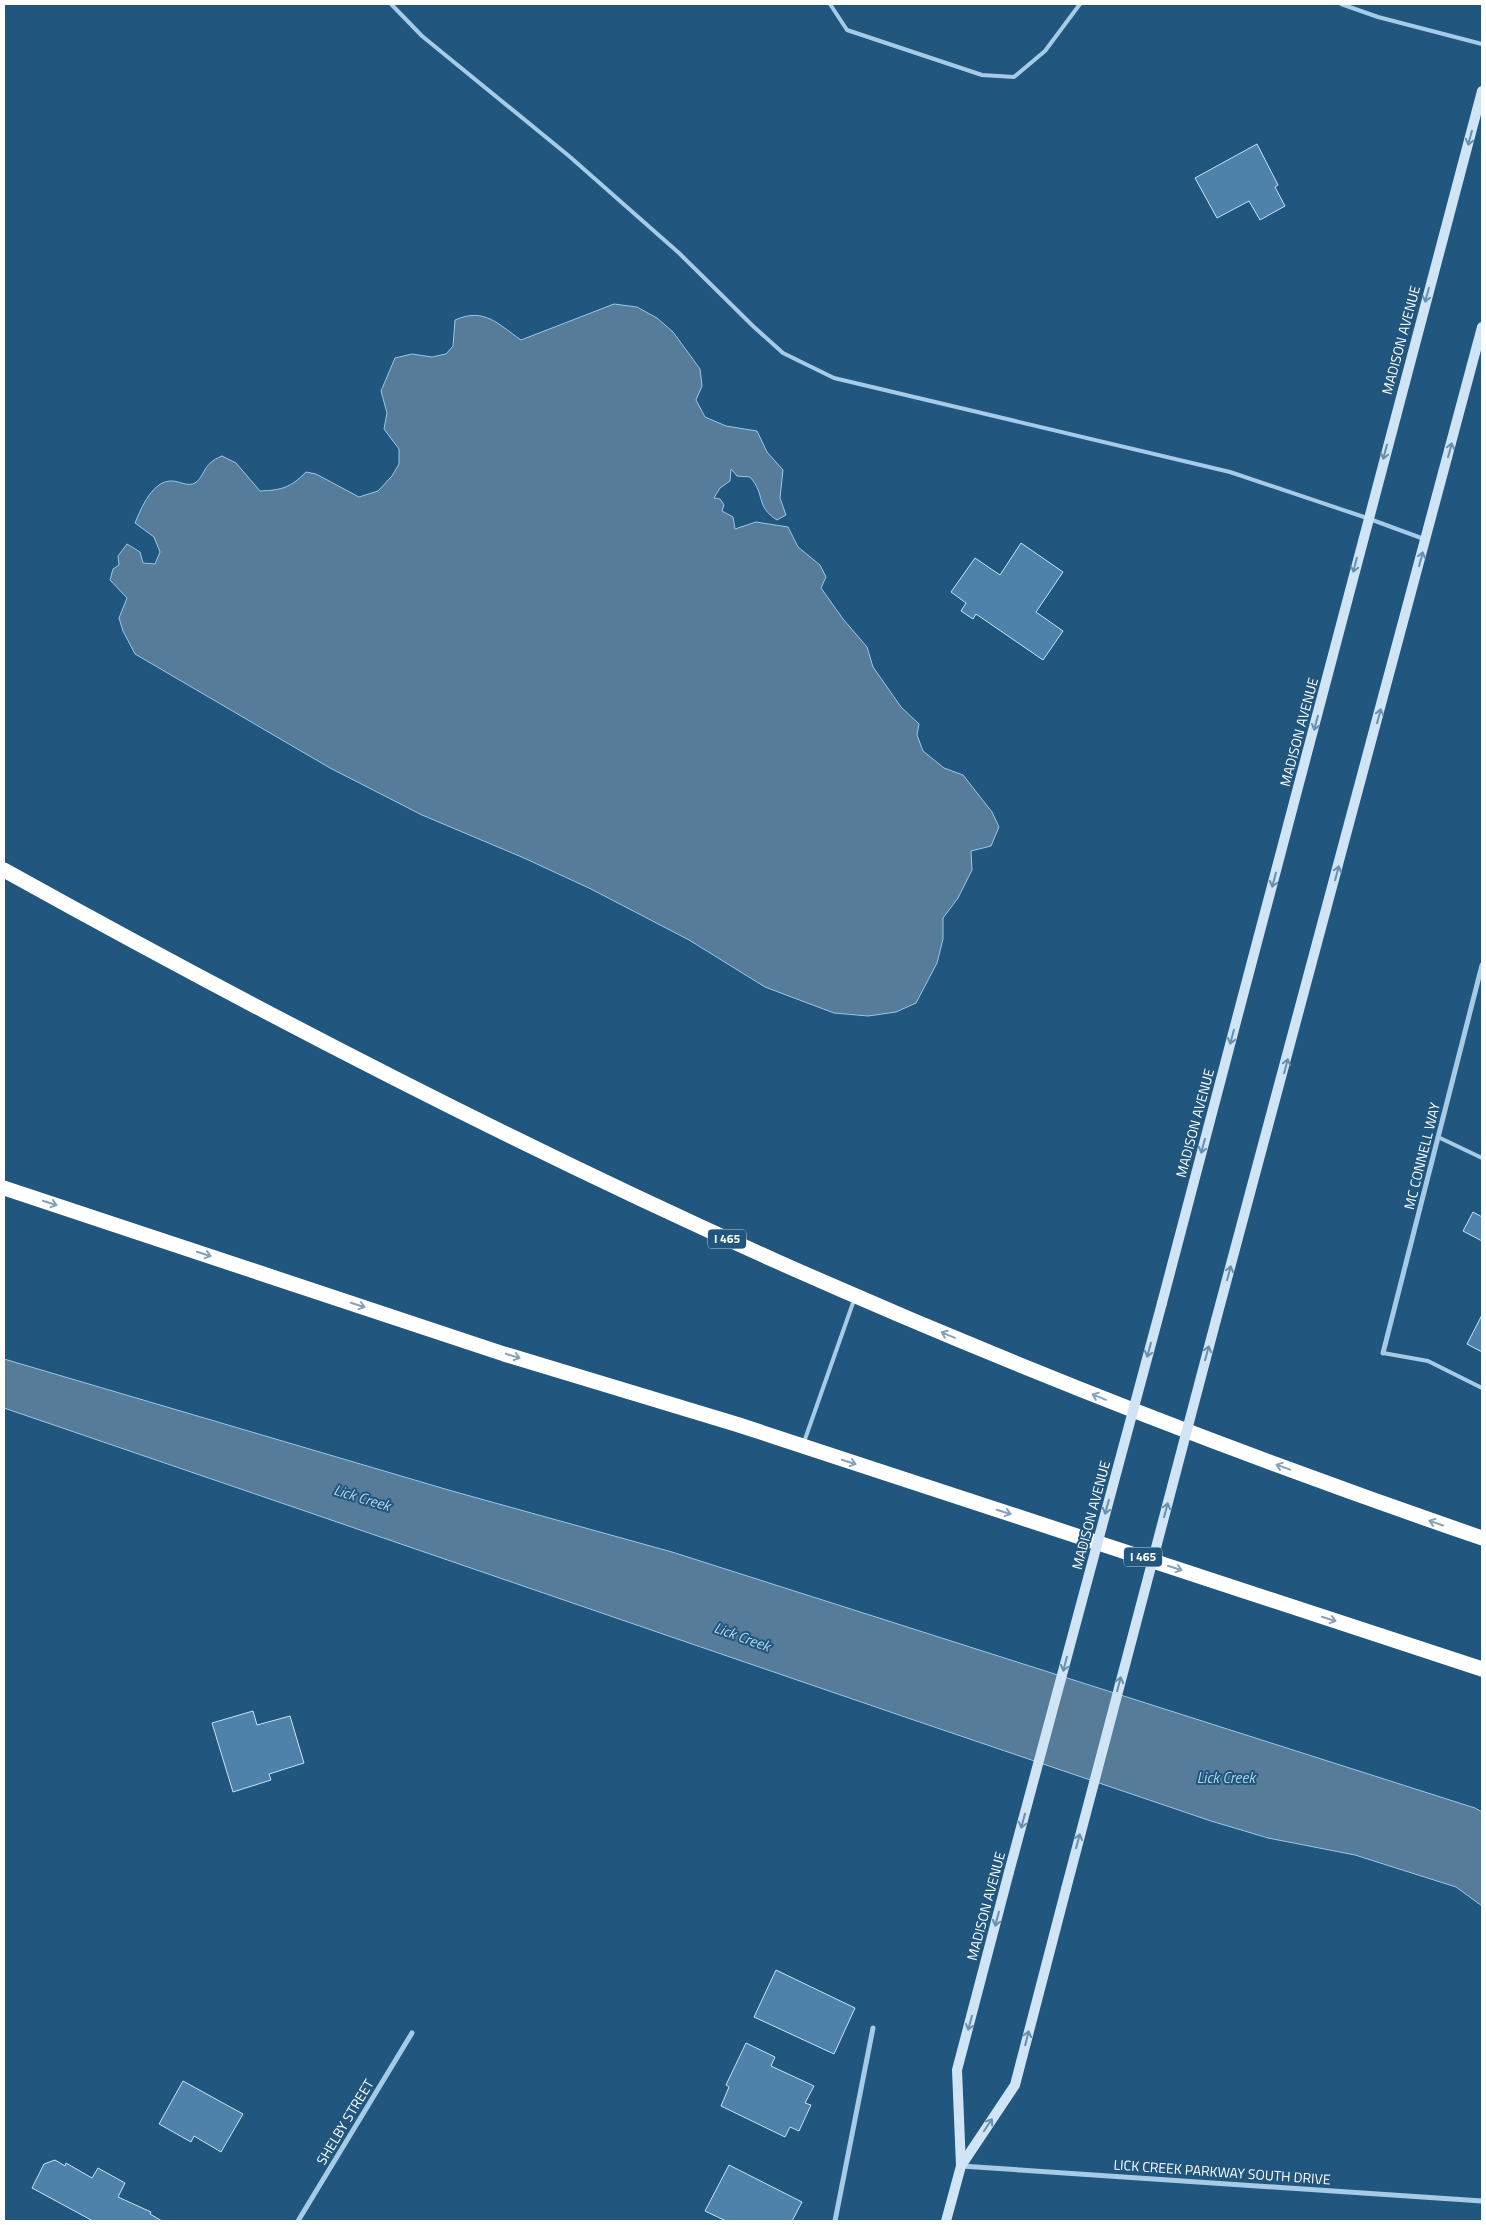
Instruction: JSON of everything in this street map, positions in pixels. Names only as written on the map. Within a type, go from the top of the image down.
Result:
[{"type":"highway","name":"I 465","points":[[4,870],[187,971],[415,1089],[775,1261],[1142,1414],[1393,1508],[1482,1538]]},
{"type":"highway","name":"I 465","points":[[4,1188],[504,1354],[803,1446],[1482,1669]]},
{"type":"main road","name":"MADISON AVENUE","points":[[946,2221],[961,2166],[957,2070],[1327,681],[1367,518],[1482,91]]},
{"type":"main road","name":"MADISON AVENUE","points":[[961,2166],[1015,2085],[1216,1320],[1482,327]]},
{"type":"street","name":"MC CONNELL WAY","points":[[1383,1353],[1482,965]]},
{"type":"street","points":[[835,2221],[874,2028]]},
{"type":"street","name":"SHELBY STREET","points":[[298,2221],[412,2034]]},
{"type":"street","name":"LICK CREEK PARKWAY SOUTH DRIVE","points":[[961,2166],[1482,2201]]},
{"type":"lane","points":[[391,4],[422,36],[569,156],[679,253],[783,353],[834,378],[1230,472],[1426,540]]},
{"type":"lane","points":[[830,4],[846,30],[982,75],[1014,77],[1045,51],[1080,4]]},
{"type":"lane","points":[[1341,4],[1378,17],[1482,44]]},
{"type":"lane","points":[[1438,1137],[1482,1158]]},
{"type":"lane","points":[[803,1446],[856,1296]]},
{"type":"lane","points":[[1383,1353],[1428,1360],[1482,1388]]},
{"type":"water","points":[[614,304],[637,307],[657,318],[673,332],[700,369],[702,386],[696,400],[705,417],[726,426],[757,431],[767,452],[783,470],[780,498],[786,515],[777,520],[770,515],[763,505],[755,483],[750,477],[737,476],[731,469],[730,481],[720,488],[714,498],[720,499],[724,505],[722,511],[733,517],[735,529],[756,522],[788,527],[798,547],[820,565],[826,577],[821,588],[843,619],[867,647],[873,667],[901,707],[919,724],[917,735],[923,751],[944,768],[963,775],[992,812],[999,827],[991,846],[971,851],[972,870],[958,898],[943,918],[943,939],[937,963],[916,1003],[896,1012],[868,1016],[834,1013],[765,987],[689,940],[591,889],[524,858],[422,815],[330,768],[135,654],[123,631],[119,618],[127,598],[110,580],[113,569],[119,565],[118,556],[127,544],[140,552],[143,563],[155,564],[160,552],[154,537],[135,523],[149,496],[159,485],[172,481],[186,484],[195,483],[211,462],[222,456],[236,463],[260,491],[274,490],[290,485],[306,472],[316,474],[359,497],[378,491],[392,476],[399,464],[399,449],[384,429],[387,413],[381,391],[395,358],[412,354],[432,357],[446,354],[453,346],[455,320],[465,316],[483,316],[490,319],[521,340]]},
{"type":"water","name":"Lick Creek","points":[[4,1359],[452,1491],[672,1552],[1475,1808],[1482,1812],[1482,1906],[1456,1887],[1355,1855],[1268,1838],[1211,1821],[4,1408]]},
{"type":"building","points":[[1257,144],[1278,185],[1275,187],[1285,206],[1260,220],[1249,201],[1217,218],[1195,178]]},
{"type":"building","points":[[1021,543],[1063,572],[1036,612],[1063,631],[1043,660],[976,614],[973,619],[961,611],[966,603],[951,592],[975,558],[1000,575]]},
{"type":"building","points":[[1473,1212],[1482,1217],[1482,1241],[1463,1231]]},
{"type":"building","points":[[1482,1315],[1482,1352],[1467,1344]]},
{"type":"building","points":[[253,1711],[257,1725],[290,1716],[304,1763],[269,1774],[271,1780],[233,1792],[212,1723]]},
{"type":"building","points":[[776,1970],[855,2008],[834,2054],[754,2017]]},
{"type":"building","points":[[746,2043],[775,2057],[771,2066],[814,2086],[805,2103],[811,2105],[799,2131],[790,2127],[785,2137],[721,2106],[729,2087],[726,2085]]},
{"type":"building","points":[[183,2081],[243,2114],[221,2152],[194,2136],[191,2142],[159,2124]]},
{"type":"building","points":[[55,2160],[65,2166],[66,2163],[92,2178],[98,2168],[125,2183],[118,2197],[151,2212],[150,2214],[162,2221],[93,2221],[32,2188],[44,2164]]},
{"type":"building","points":[[729,2165],[802,2202],[792,2221],[726,2221],[705,2211]]}]
